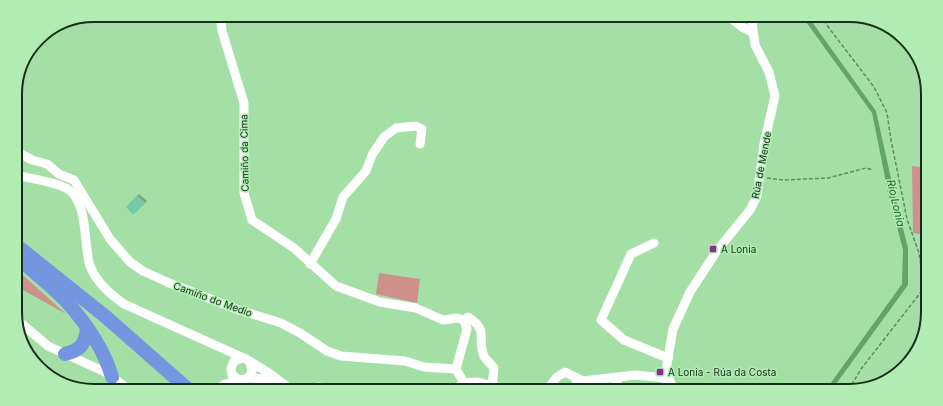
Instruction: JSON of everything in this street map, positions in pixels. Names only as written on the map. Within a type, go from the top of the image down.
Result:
[{"type":"highway","points":[[22,250],[106,317],[182,384]]},
{"type":"highway","points":[[22,261],[65,300],[87,329],[110,368],[112,377]]},
{"type":"highway","points":[[65,354],[77,350],[83,345],[87,329]]},
{"type":"street","name":"Camiño da Cima","points":[[222,22],[231,64],[244,103],[244,193],[252,220],[294,248],[336,286],[380,302],[416,308],[443,320],[457,318],[464,320]]},
{"type":"street","points":[[737,22],[752,32]]},
{"type":"street","name":"Rúa de Mende","points":[[666,384],[668,358],[673,329],[690,292],[716,252],[750,210],[757,196],[765,138],[775,96],[769,72],[755,45],[751,22]]},
{"type":"street","points":[[310,264],[336,219],[343,197],[366,171],[372,155],[384,137],[396,128],[416,126],[422,129],[420,144]]},
{"type":"street","name":"Camiño do Medio","points":[[22,154],[32,160],[47,164],[59,174],[74,180],[78,193],[110,239],[130,262],[143,271],[239,310],[281,323],[300,333],[327,351],[341,356],[405,361],[424,367],[456,369]]},
{"type":"street","points":[[22,177],[67,188],[78,193],[90,265],[96,278],[124,304],[247,360],[269,373],[280,383]]},
{"type":"street","points":[[654,244],[631,254],[601,320],[624,340],[668,358]]},
{"type":"street","points":[[485,384],[478,382],[464,383],[456,369],[467,329],[464,320],[468,317],[476,322],[482,330],[484,356],[494,368],[492,384]]},
{"type":"street","points":[[23,325],[48,346],[96,367],[122,384]]},
{"type":"street","points":[[218,348],[227,355],[232,366],[232,374],[244,379]]},
{"type":"street","points":[[220,384],[237,360],[247,360]]},
{"type":"street","points":[[244,379],[252,369],[247,360]]},
{"type":"street","points":[[552,384],[557,377],[565,372],[583,381],[635,375],[666,374],[671,384]]},
{"type":"street","points":[[616,384],[619,377]]},
{"type":"street","points":[[576,384],[577,378]]},
{"type":"street","points":[[225,384],[244,379],[269,379],[280,383]]},
{"type":"path","points":[[825,22],[874,87],[887,113],[900,191],[907,220],[919,253],[921,267]]},
{"type":"path","points":[[760,176],[778,179],[828,178],[866,168],[873,170]]},
{"type":"path","points":[[852,384],[861,369],[921,292]]},
{"type":"shaded area","points":[[912,166],[921,167],[921,234],[913,233]]},
{"type":"shaded area","points":[[379,273],[420,279],[417,303],[376,294]]},
{"type":"shaded area","points":[[22,274],[66,314],[22,289]]},
{"type":"water","name":"Río Lonia","points":[[806,22],[812,22],[876,111],[908,248],[908,285],[836,384],[830,384],[902,284],[903,250],[888,192],[872,113]]},
{"type":"building","points":[[137,196],[145,203],[133,215],[126,207]]},
{"type":"place","name":"A Lonia","points":[[713,249]]},
{"type":"place","name":"A Lonia - Rúa da Costa","points":[[660,372]]}]
